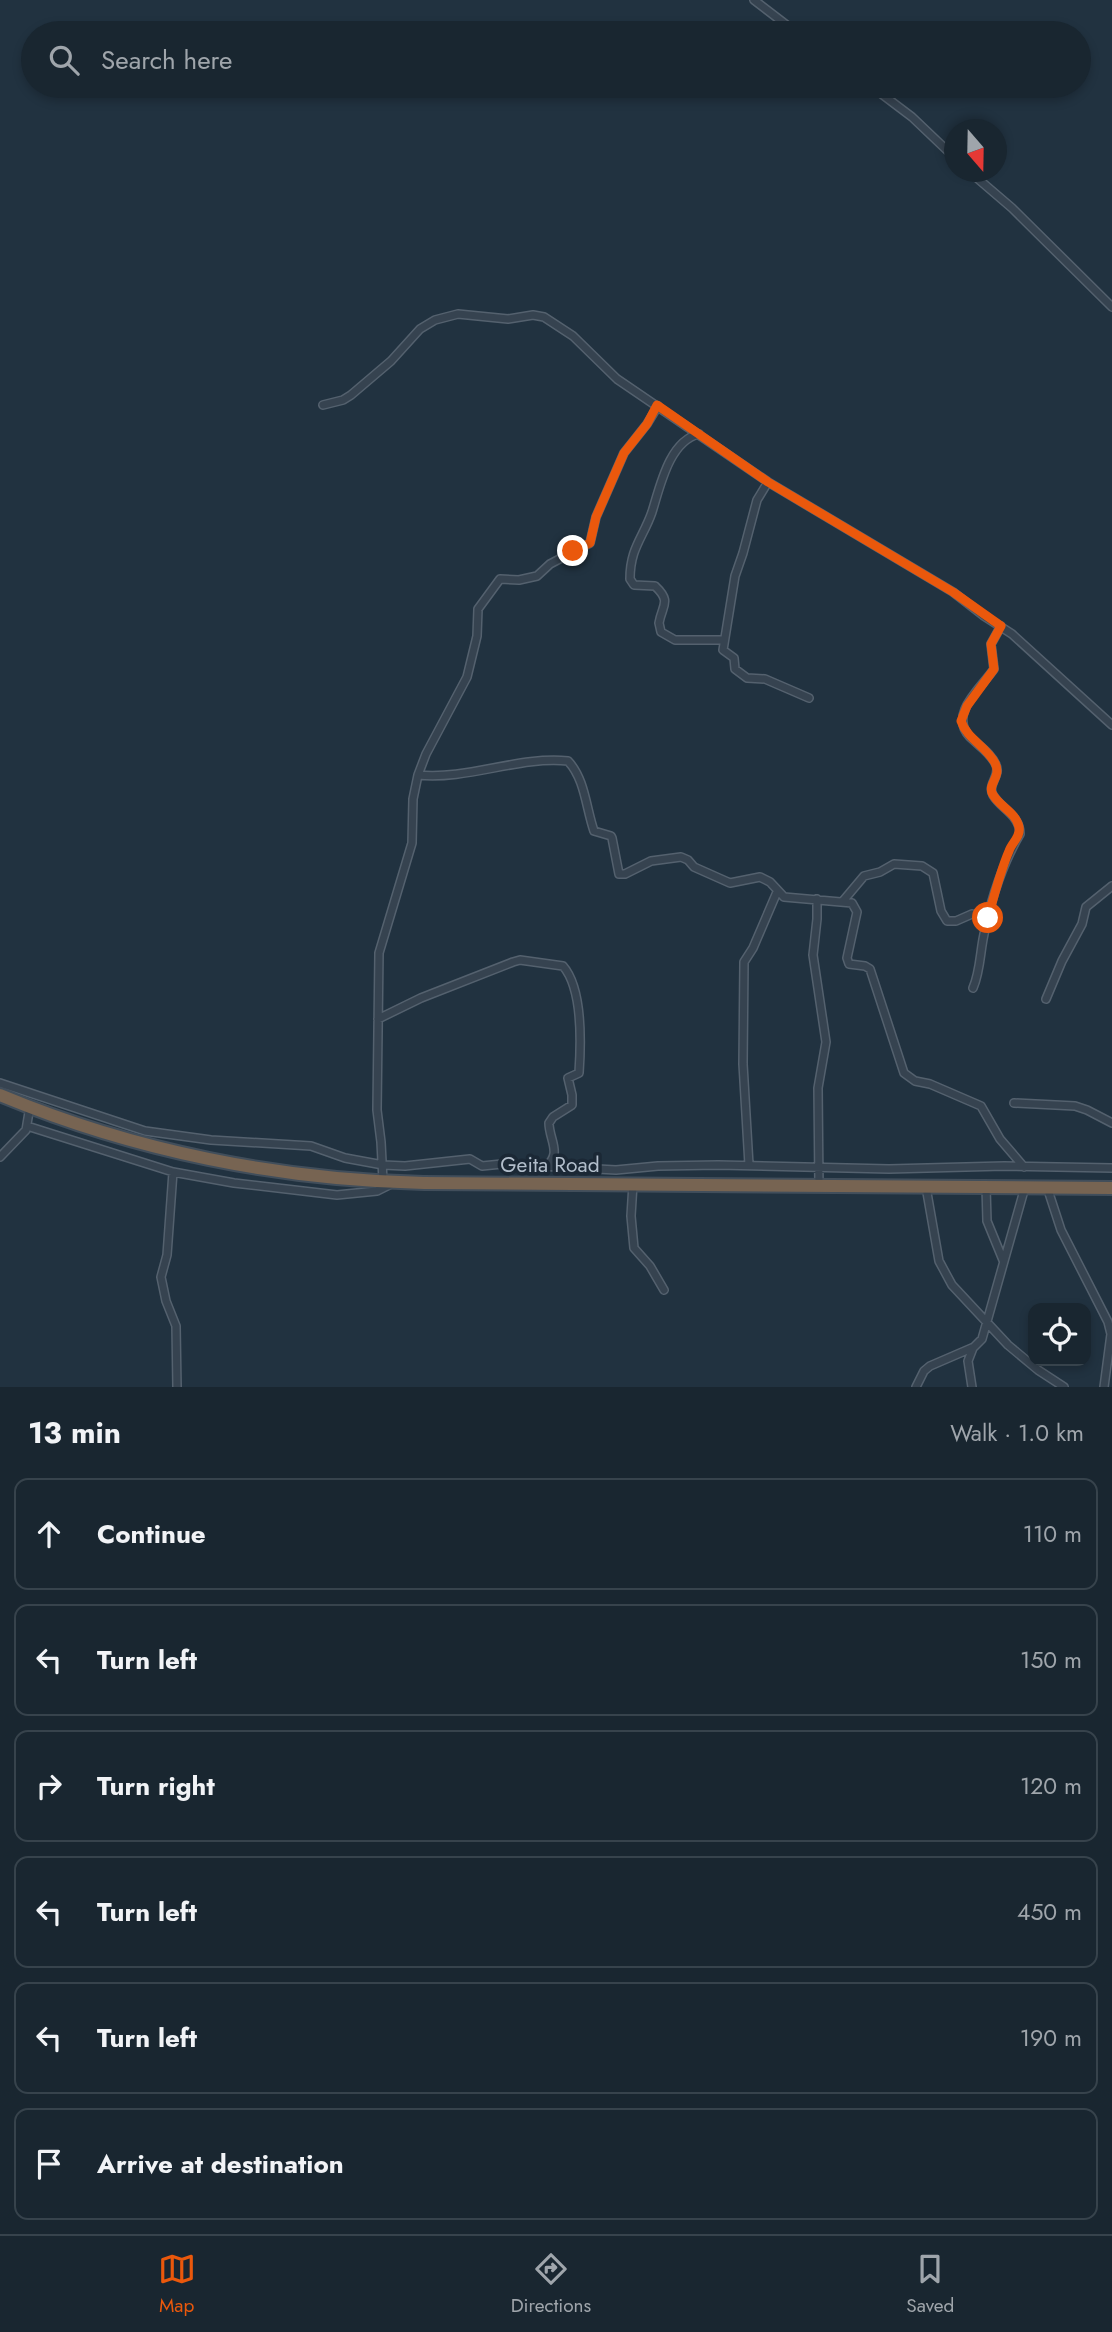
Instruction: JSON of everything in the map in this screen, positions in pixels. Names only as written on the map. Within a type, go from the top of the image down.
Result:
[{"type":"highway","name":"Geita Road","points":[[0,1095],[99,1130],[215,1160],[319,1178],[389,1182],[1112,1188]]},
{"type":"street","points":[[754,0],[781,21]]},
{"type":"street","points":[[887,98],[944,147]]},
{"type":"street","points":[[982,182],[1012,208],[1112,307]]},
{"type":"street","points":[[323,405],[351,395],[391,361],[420,329],[444,317],[458,314],[508,318],[533,315],[544,317],[573,336],[608,372],[768,482],[953,592],[1001,626],[1112,725]]},
{"type":"street","points":[[27,1126],[173,1172],[234,1183],[337,1195],[377,1191],[389,1182],[383,1165],[377,1110],[379,953],[412,843],[413,799],[418,775],[426,754],[467,677],[477,636],[478,609],[500,579],[519,580],[537,576],[551,564],[590,543],[599,509],[624,453],[647,424],[657,405]]},
{"type":"street","points":[[699,434],[688,438],[666,469],[651,513],[634,550],[629,579],[634,585],[655,586],[664,596],[666,606],[659,623],[665,636],[675,640],[723,640]]},
{"type":"street","points":[[768,482],[757,500],[733,582],[723,650],[734,658],[737,672],[747,678],[775,683],[809,698]]},
{"type":"street","points":[[973,988],[988,918],[1009,849],[1020,834],[1016,820],[992,794],[991,787],[997,775],[996,765],[987,752],[965,731],[961,721],[967,706],[994,669],[991,644],[1001,626]]},
{"type":"street","points":[[418,775],[458,775],[529,762],[568,761],[574,767],[585,795],[594,831],[611,835],[619,874],[625,874],[651,861],[681,857],[697,869],[730,883],[755,877],[764,878],[778,892],[791,898],[852,903],[857,912],[847,958],[849,964],[870,969],[904,1073],[915,1081],[930,1084],[981,1106],[1000,1139],[1024,1167]]},
{"type":"street","points":[[843,901],[864,876],[894,864],[911,864],[929,869],[933,873],[941,911],[947,920],[956,921],[972,914],[988,918]]},
{"type":"street","points":[[1046,999],[1082,924],[1086,907],[1112,886]]},
{"type":"street","points":[[748,1165],[743,1064],[744,962],[778,892]]},
{"type":"street","points":[[817,900],[813,955],[826,1042],[818,1088],[819,1187]]},
{"type":"street","points":[[378,1019],[421,998],[513,962],[555,964],[565,968],[572,984],[580,1019],[579,1073],[568,1078],[572,1105],[553,1117],[549,1123],[555,1148],[550,1164],[545,1168]]},
{"type":"street","points":[[0,1083],[145,1131],[211,1140],[311,1146],[345,1158],[383,1165],[405,1166],[470,1159],[482,1166],[502,1164],[616,1170],[658,1166],[748,1165],[889,1169],[1112,1167]]},
{"type":"street","points":[[1014,1103],[1075,1106],[1112,1123]]},
{"type":"street","points":[[0,1157],[23,1134],[30,1106]]},
{"type":"street","points":[[173,1172],[167,1255],[161,1278],[166,1301],[176,1325],[177,1387]]},
{"type":"street","points":[[633,1184],[631,1216],[634,1248],[650,1266],[664,1290]]},
{"type":"street","points":[[926,1187],[939,1261],[945,1276],[987,1324],[1027,1360],[1064,1387]]},
{"type":"street","points":[[986,1187],[986,1222],[1003,1261]]},
{"type":"street","points":[[972,1387],[968,1360],[974,1347],[982,1339],[987,1324],[1024,1187]]},
{"type":"street","points":[[1047,1187],[1061,1230],[1108,1322],[1111,1334],[1104,1387]]},
{"type":"street","points":[[916,1387],[920,1377],[930,1366],[974,1347]]},
{"type":"route","points":[[573,551],[590,543],[602,500],[627,446],[647,424],[657,405],[768,482],[953,592],[1001,626],[991,644],[994,669],[967,706],[961,721],[965,731],[987,752],[996,765],[998,771],[991,787],[992,794],[1020,828],[1020,834],[1009,849],[988,918]]}]
